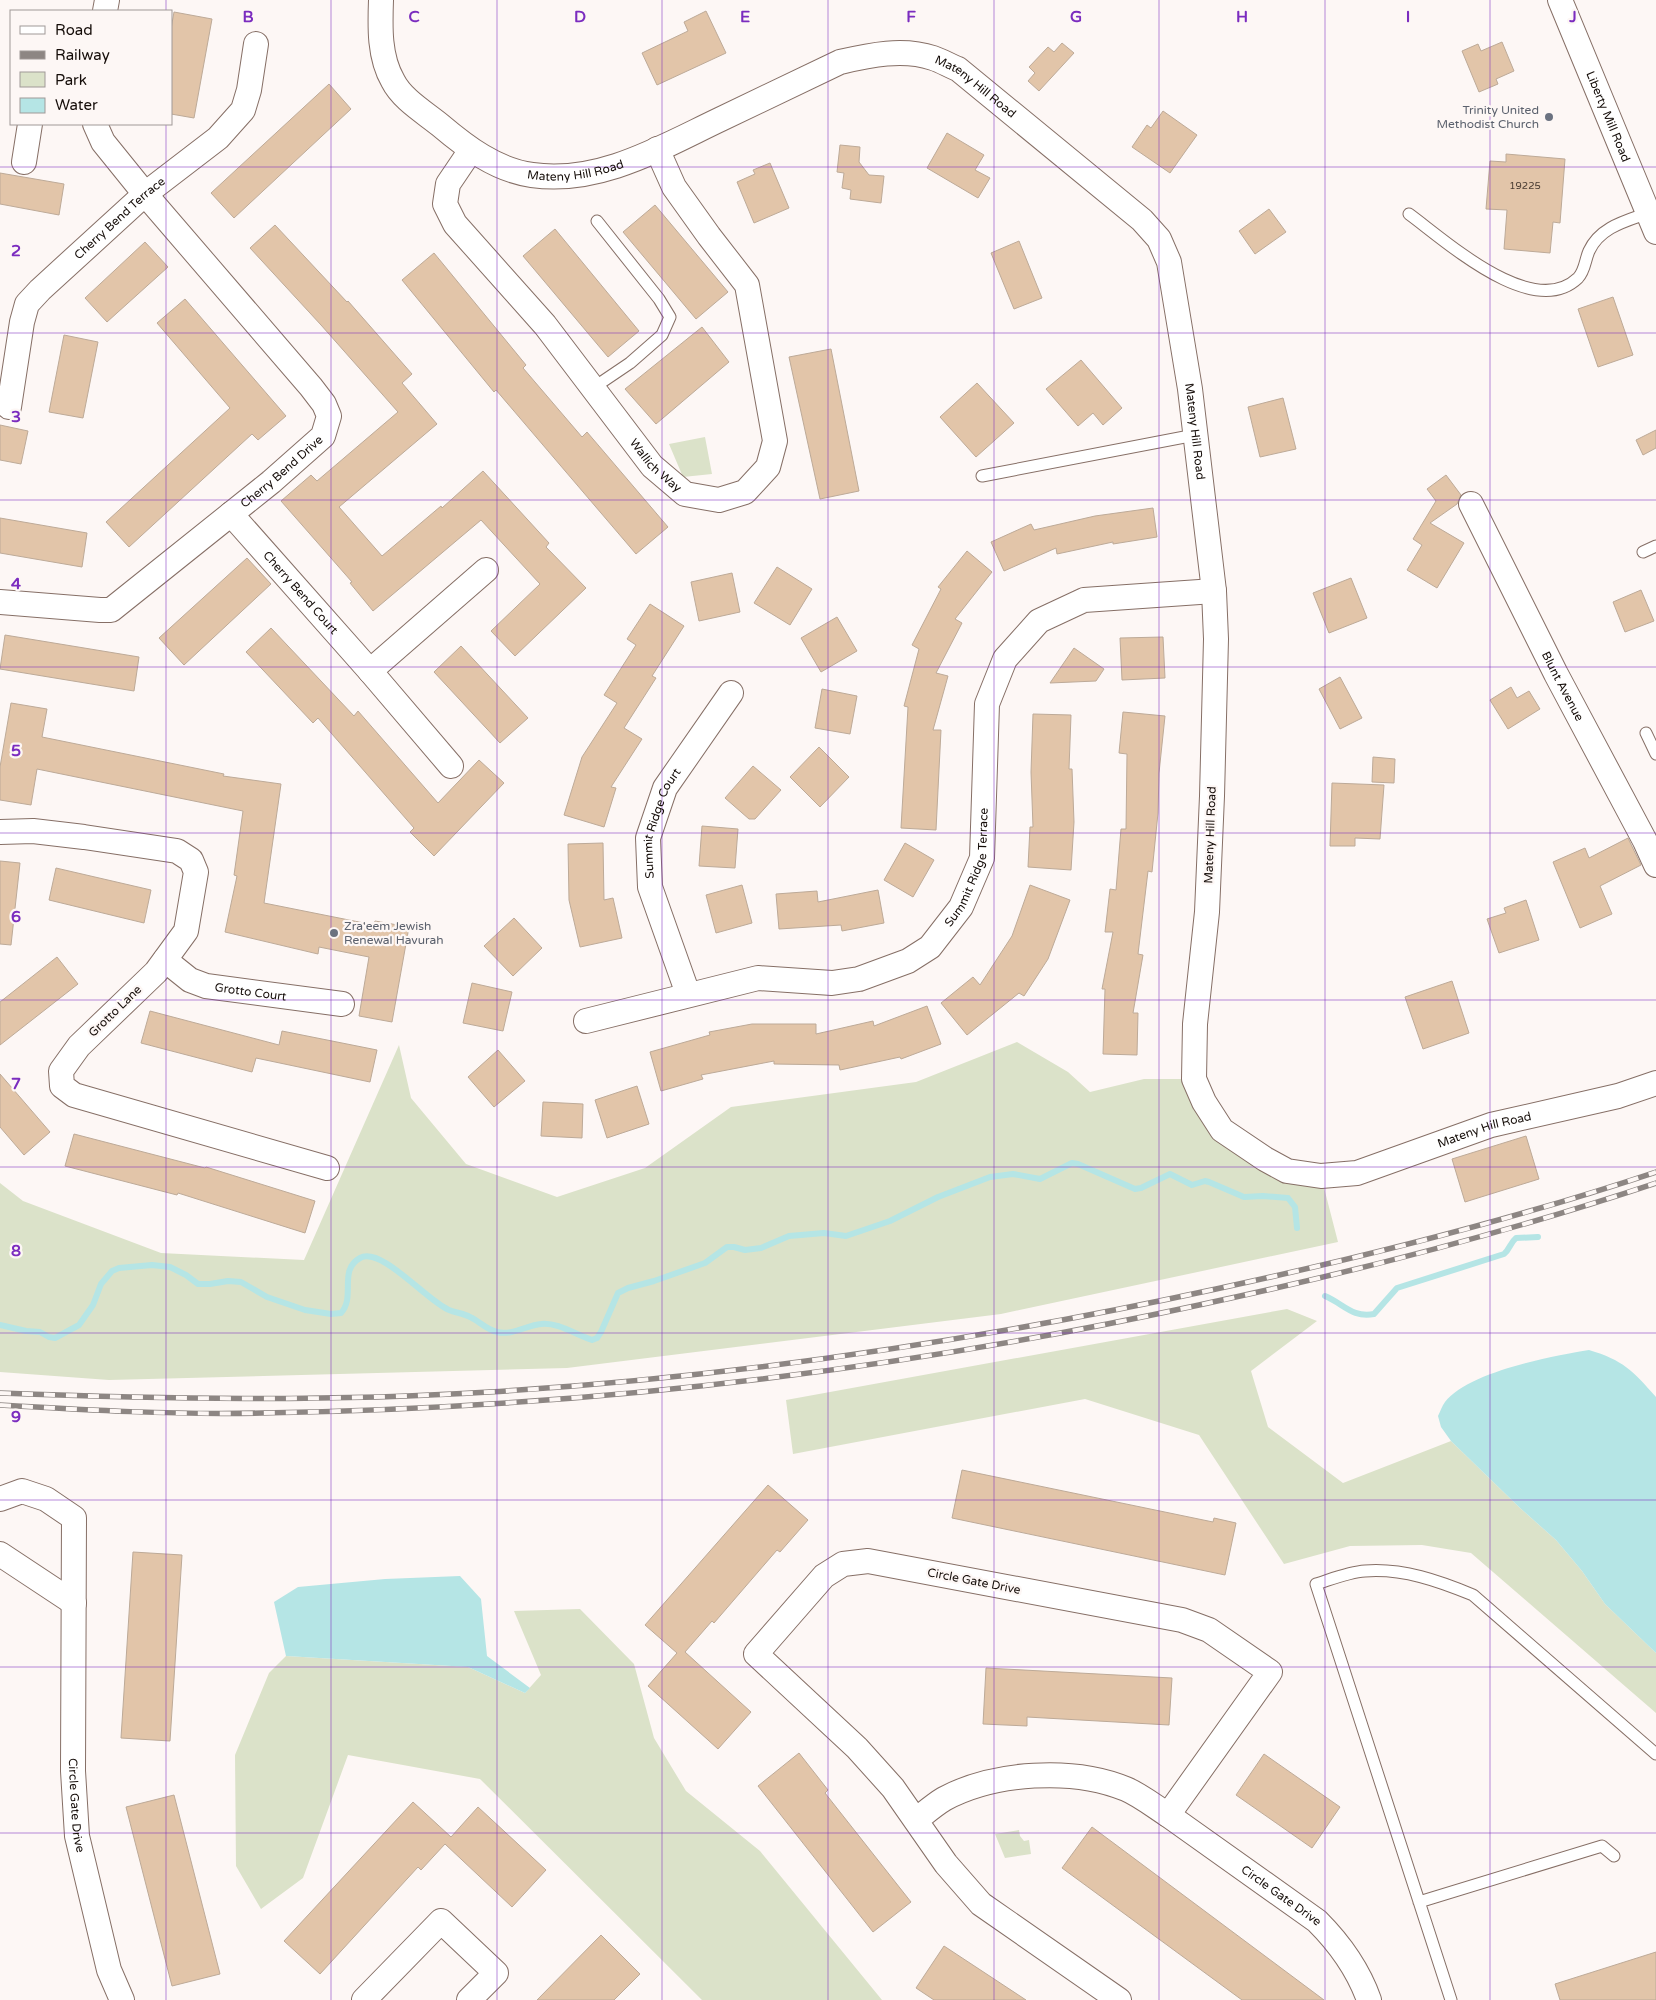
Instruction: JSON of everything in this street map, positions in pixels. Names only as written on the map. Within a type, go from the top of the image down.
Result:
[{"type":"street","name":"Mateny Hill Road","points":[[381,0],[380,34],[386,63],[393,82],[410,100],[471,150],[502,167],[529,175],[560,178],[601,171],[657,149],[840,62],[870,55],[911,54],[934,58],[958,69],[1142,220],[1159,239],[1169,262],[1190,389],[1214,591],[1216,639],[1207,912],[1195,1024],[1194,1079],[1204,1102],[1222,1130],[1265,1159],[1287,1171],[1321,1176],[1358,1173],[1491,1125],[1618,1096],[1656,1083]]},
{"type":"street","name":"Liberty Mill Road","points":[[1560,0],[1652,222]]},
{"type":"street","name":"Cherry Bend Terrace","points":[[9,407],[22,322],[27,304],[145,194],[218,138],[243,110],[249,90],[256,44]]},
{"type":"street","points":[[24,162],[30,125]]},
{"type":"street","name":"Cherry Bend Drive","points":[[0,602],[111,610],[271,482],[323,436],[329,416],[324,404],[311,387],[145,194],[103,142],[95,125]]},
{"type":"street","name":"Wallich Way","points":[[471,150],[448,184],[446,204],[455,224],[545,325],[652,466],[685,494],[719,500],[745,492],[768,467],[776,441],[747,284],[674,187],[657,149]]},
{"type":"street","name":"Blunt Avenue","points":[[1471,504],[1556,674],[1646,841],[1656,865]]},
{"type":"street","name":"Cherry Bend Court","points":[[231,514],[451,766]]},
{"type":"street","points":[[370,671],[486,570]]},
{"type":"street","name":"Summit Ridge Terrace","points":[[586,1021],[758,978],[832,983],[859,979],[908,961],[930,947],[961,907],[982,858],[987,704],[1006,659],[1039,621],[1084,600],[1214,591]]},
{"type":"street","name":"Summit Ridge Court","points":[[688,994],[650,887],[648,838],[665,788],[731,693]]},
{"type":"street","name":"Grotto Lane","points":[[0,832],[33,831],[177,851],[191,860],[196,872],[186,931],[156,972],[79,1046],[61,1071],[62,1086],[74,1096],[327,1168]]},
{"type":"street","name":"Grotto Court","points":[[165,960],[190,980],[206,986],[342,1004]]},
{"type":"street","name":"Circle Gate Drive","points":[[0,1499],[22,1492],[46,1499],[74,1518],[73,1771],[77,1836],[109,1970],[122,2000]]},
{"type":"street","points":[[0,1554],[74,1603]]},
{"type":"street","name":"Circle Gate Drive","points":[[1119,2000],[981,1904],[946,1864],[893,1788],[857,1748],[756,1654],[824,1576],[843,1564],[868,1561],[1182,1620],[1209,1630],[1270,1672],[1168,1815]]},
{"type":"street","name":"Circle Gate Drive","points":[[916,1820],[943,1800],[978,1786],[1016,1777],[1054,1776],[1097,1779],[1127,1789],[1168,1815],[1317,1921],[1337,1942],[1355,1968],[1369,2000]]},
{"type":"street","points":[[364,2000],[441,1921],[496,1973],[469,2000]]},
{"type":"lane","points":[[1409,214],[1487,271],[1508,282],[1530,290],[1548,291],[1562,287],[1578,278],[1585,266],[1590,250],[1606,230],[1652,222]]},
{"type":"lane","points":[[593,388],[630,363],[662,335],[670,317],[598,221]]},
{"type":"lane","points":[[982,476],[1195,435]]},
{"type":"lane","points":[[1643,552],[1656,546]]},
{"type":"lane","points":[[1646,733],[1656,754]]},
{"type":"lane","points":[[1451,2000],[1316,1584],[1364,1571],[1400,1572],[1440,1581],[1473,1595],[1656,1754]]},
{"type":"lane","points":[[1419,1902],[1602,1846],[1614,1856]]},
{"type":"green space","points":[[705,437],[712,474],[683,477],[669,444]]},
{"type":"green space","points":[[1017,1042],[1068,1072],[1090,1092],[1144,1079],[1194,1079],[1222,1130],[1321,1176],[1338,1242],[1001,1314],[567,1368],[109,1380],[0,1372],[0,1183],[23,1201],[161,1253],[304,1260],[399,1045],[411,1098],[466,1164],[557,1197],[645,1168],[731,1107],[916,1082]]},
{"type":"green space","points":[[1287,1309],[1317,1321],[1251,1371],[1268,1427],[1343,1483],[1451,1441],[1556,1540],[1582,1571],[1605,1604],[1656,1653],[1656,1713],[1471,1553],[1422,1545],[1350,1546],[1284,1564],[1199,1435],[1085,1399],[793,1454],[786,1400]]},
{"type":"green space","points":[[580,1609],[634,1664],[654,1738],[686,1791],[760,1851],[882,2000],[702,2000],[480,1779],[348,1755],[303,1878],[261,1909],[236,1866],[235,1755],[269,1673],[286,1656],[468,1667],[525,1693],[541,1675],[514,1611]]},
{"type":"green space","points":[[1019,1830],[1020,1836],[1024,1841],[1029,1840],[1031,1854],[1005,1858],[995,1834]]},
{"type":"water","points":[[1589,1350],[1619,1362],[1641,1380],[1656,1397],[1656,1653],[1605,1604],[1582,1571],[1556,1540],[1451,1441],[1441,1427],[1438,1416],[1445,1402],[1456,1391],[1472,1382],[1533,1361]]},
{"type":"water","points":[[460,1576],[481,1599],[487,1656],[530,1688],[525,1693],[468,1667],[286,1656],[274,1602],[298,1587],[385,1579]]},
{"type":"building","points":[[706,11],[726,53],[657,85],[642,53],[688,31],[684,22]]},
{"type":"building","points":[[174,12],[212,19],[194,118],[172,114],[172,23]]},
{"type":"building","points":[[1502,42],[1514,71],[1496,79],[1498,84],[1479,92],[1462,51],[1478,44],[1481,51]]},
{"type":"building","points":[[1062,43],[1074,53],[1039,91],[1028,81],[1035,73],[1029,67],[1048,47],[1054,52]]},
{"type":"building","points":[[329,84],[351,109],[234,218],[211,193]]},
{"type":"building","points":[[1163,111],[1197,135],[1170,173],[1132,147],[1147,125],[1151,128]]},
{"type":"building","points":[[947,133],[984,155],[975,170],[990,178],[978,198],[927,168]]},
{"type":"building","points":[[840,145],[860,147],[859,162],[869,175],[884,176],[881,203],[850,199],[851,190],[842,188],[844,173],[837,172]]},
{"type":"building","points":[[1506,154],[1565,159],[1560,223],[1553,222],[1550,253],[1504,249],[1507,210],[1486,209],[1490,161],[1506,162]]},
{"type":"building","points":[[770,163],[789,208],[754,223],[737,182],[755,174],[753,170]]},
{"type":"building","points":[[0,173],[64,184],[59,215],[0,204]]},
{"type":"building","points":[[655,205],[728,292],[696,319],[623,232]]},
{"type":"building","points":[[1269,209],[1286,232],[1255,254],[1239,231]]},
{"type":"building","points":[[275,225],[348,301],[412,374],[402,383],[437,424],[339,507],[382,556],[441,506],[442,508],[483,471],[549,543],[546,547],[586,588],[515,656],[491,631],[540,584],[481,520],[373,611],[350,583],[352,582],[281,501],[311,475],[317,481],[398,412],[250,248]]},
{"type":"building","points":[[555,229],[639,331],[608,357],[523,256]]},
{"type":"building","points":[[1019,241],[1042,298],[1014,309],[991,253]]},
{"type":"building","points":[[145,242],[168,267],[107,322],[85,298]]},
{"type":"building","points":[[434,253],[526,365],[523,368],[582,437],[587,432],[668,527],[636,554],[496,390],[494,392],[402,280]]},
{"type":"building","points":[[1613,297],[1633,355],[1598,367],[1578,309]]},
{"type":"building","points":[[185,299],[286,416],[258,440],[252,434],[129,547],[106,522],[230,408],[157,323]]},
{"type":"building","points":[[702,327],[729,362],[656,424],[625,389]]},
{"type":"building","points":[[64,335],[98,342],[83,418],[49,412]]},
{"type":"building","points":[[831,349],[859,491],[820,499],[789,357]]},
{"type":"building","points":[[1081,360],[1122,408],[1103,425],[1093,413],[1078,426],[1046,389]]},
{"type":"building","points":[[977,383],[1014,423],[976,457],[940,417]]},
{"type":"building","points":[[1283,398],[1296,449],[1260,457],[1248,407]]},
{"type":"building","points":[[0,425],[28,431],[21,464],[0,460]]},
{"type":"building","points":[[1656,430],[1656,448],[1643,455],[1636,440]]},
{"type":"building","points":[[1446,475],[1461,495],[1457,504],[1430,523],[1464,543],[1437,588],[1407,570],[1422,545],[1413,539],[1436,501],[1427,489]]},
{"type":"building","points":[[1153,508],[1157,537],[1113,544],[1113,542],[1057,554],[1056,548],[1004,571],[991,542],[1031,524],[1034,530],[1095,516]]},
{"type":"building","points":[[0,518],[87,533],[82,567],[0,553]]},
{"type":"building","points":[[967,551],[992,572],[955,619],[962,623],[936,673],[948,676],[933,730],[941,730],[936,830],[901,828],[908,707],[904,706],[919,649],[912,645],[941,589],[938,587]]},
{"type":"building","points":[[247,558],[271,584],[184,665],[159,638]]},
{"type":"building","points":[[777,567],[812,589],[790,625],[754,603]]},
{"type":"building","points":[[732,573],[740,612],[699,621],[691,582]]},
{"type":"building","points":[[1351,578],[1367,618],[1329,633],[1313,593]]},
{"type":"building","points":[[1641,590],[1654,621],[1625,632],[1613,602]]},
{"type":"building","points":[[650,604],[684,626],[652,676],[656,678],[624,728],[642,739],[611,787],[616,788],[604,827],[564,815],[582,757],[617,703],[604,695],[636,645],[627,639]]},
{"type":"building","points":[[837,617],[857,651],[821,672],[801,638]]},
{"type":"building","points":[[271,628],[354,716],[358,711],[438,803],[479,760],[504,783],[434,856],[410,832],[414,828],[318,718],[313,723],[246,652]]},
{"type":"building","points":[[5,635],[139,657],[134,691],[0,669]]},
{"type":"building","points":[[1163,637],[1165,678],[1122,680],[1120,638]]},
{"type":"building","points":[[461,646],[528,718],[500,743],[434,672]]},
{"type":"building","points":[[1074,648],[1104,669],[1096,681],[1050,683]]},
{"type":"building","points":[[1340,677],[1362,718],[1340,729],[1319,689]]},
{"type":"building","points":[[1511,687],[1517,698],[1529,691],[1540,709],[1508,729],[1490,700]]},
{"type":"building","points":[[822,689],[857,696],[850,734],[815,728]]},
{"type":"building","points":[[11,703],[47,709],[42,737],[224,774],[223,776],[281,784],[264,903],[374,925],[375,921],[409,927],[392,1022],[359,1016],[369,957],[319,947],[318,954],[225,932],[237,876],[234,875],[243,811],[37,769],[31,805],[0,800],[0,767]]},
{"type":"building","points":[[1123,712],[1165,716],[1152,872],[1148,871],[1138,954],[1143,955],[1133,1013],[1138,1013],[1137,1055],[1103,1054],[1105,989],[1102,989],[1113,932],[1105,932],[1110,889],[1116,890],[1121,829],[1126,829],[1127,754],[1119,753]]},
{"type":"building","points":[[1033,714],[1071,715],[1069,769],[1072,769],[1074,822],[1071,870],[1028,867],[1030,827],[1033,827],[1031,772]]},
{"type":"building","points":[[819,747],[849,777],[820,807],[790,777]]},
{"type":"building","points":[[1373,757],[1395,759],[1394,783],[1372,782]]},
{"type":"building","points":[[753,766],[781,790],[755,819],[749,819],[725,798]]},
{"type":"building","points":[[1332,783],[1384,785],[1380,839],[1355,838],[1355,846],[1330,846]]},
{"type":"building","points":[[702,826],[738,829],[735,868],[699,866]]},
{"type":"building","points":[[1628,838],[1641,865],[1600,886],[1612,914],[1580,928],[1553,862],[1585,848],[1589,858]]},
{"type":"building","points":[[603,843],[604,900],[613,898],[622,938],[580,947],[569,900],[568,844]]},
{"type":"building","points":[[905,843],[934,860],[913,897],[884,880]]},
{"type":"building","points":[[0,861],[20,863],[11,945],[0,944]]},
{"type":"building","points":[[56,868],[151,890],[144,923],[49,900]]},
{"type":"building","points":[[742,885],[752,923],[716,933],[706,895]]},
{"type":"building","points":[[1030,885],[1070,900],[1048,959],[1024,996],[1019,993],[967,1035],[941,1003],[973,977],[980,985],[1012,936]]},
{"type":"building","points":[[878,890],[884,923],[842,931],[841,925],[779,929],[776,894],[817,891],[818,902]]},
{"type":"building","points":[[1526,900],[1539,940],[1499,953],[1487,919],[1506,913],[1504,908]]},
{"type":"building","points":[[514,918],[542,948],[513,976],[484,946]]},
{"type":"building","points":[[57,957],[78,984],[0,1045],[0,1002]]},
{"type":"building","points":[[1452,981],[1469,1033],[1423,1049],[1405,997]]},
{"type":"building","points":[[472,983],[512,992],[503,1031],[463,1023]]},
{"type":"building","points":[[927,1006],[941,1044],[901,1059],[900,1057],[840,1070],[839,1065],[774,1064],[774,1061],[701,1075],[703,1079],[661,1091],[650,1052],[710,1035],[709,1032],[752,1024],[816,1024],[816,1034],[873,1021],[874,1026]]},
{"type":"building","points":[[150,1011],[279,1045],[282,1031],[377,1050],[370,1082],[256,1058],[252,1072],[141,1043]]},
{"type":"building","points":[[498,1050],[525,1081],[494,1107],[468,1077]]},
{"type":"building","points":[[0,1074],[50,1132],[24,1155],[0,1127]]},
{"type":"building","points":[[637,1086],[649,1124],[607,1138],[595,1100]]},
{"type":"building","points":[[543,1102],[583,1104],[582,1138],[541,1136]]},
{"type":"building","points":[[74,1134],[206,1167],[315,1201],[305,1233],[178,1193],[177,1195],[65,1166]]},
{"type":"building","points":[[1526,1136],[1539,1179],[1465,1202],[1452,1159]]},
{"type":"building","points":[[962,1470],[1213,1522],[1214,1518],[1236,1523],[1225,1575],[952,1518]]},
{"type":"building","points":[[768,1485],[808,1520],[780,1552],[777,1550],[714,1623],[712,1621],[685,1652],[751,1712],[718,1749],[648,1686],[677,1653],[645,1625]]},
{"type":"building","points":[[133,1552],[182,1555],[170,1741],[121,1738]]},
{"type":"building","points":[[986,1668],[1172,1678],[1169,1725],[1027,1717],[1027,1726],[983,1724]]},
{"type":"building","points":[[799,1753],[828,1790],[825,1793],[911,1902],[873,1932],[758,1786]]},
{"type":"building","points":[[1264,1754],[1340,1807],[1312,1848],[1236,1795]]},
{"type":"building","points":[[174,1795],[220,1974],[172,1986],[126,1807]]},
{"type":"building","points":[[413,1802],[451,1837],[478,1807],[546,1870],[512,1907],[445,1844],[421,1870],[418,1867],[320,1974],[284,1941]]},
{"type":"building","points":[[1092,1827],[1324,2000],[1242,2000],[1062,1868]]},
{"type":"building","points":[[601,1935],[640,1974],[614,2000],[537,2000]]},
{"type":"building","points":[[944,1946],[1026,2000],[934,2000],[916,1988]]},
{"type":"building","points":[[1656,1952],[1656,2000],[1560,2000],[1555,1984]]},
{"type":"waterway","points":[[0,1325],[40,1332],[55,1338],[79,1325],[93,1305],[101,1284],[112,1271],[119,1268],[152,1265],[170,1267],[198,1284],[228,1281],[241,1282],[267,1297],[305,1310],[331,1314],[341,1313],[347,1299],[350,1269],[353,1263],[360,1258],[369,1256],[392,1267],[440,1305],[467,1316],[493,1331],[508,1333],[547,1324],[560,1327],[592,1340],[597,1338],[601,1332],[618,1293],[705,1263],[727,1247],[745,1250],[761,1248],[789,1236],[824,1233],[846,1236],[890,1221],[938,1197],[990,1177],[1013,1174],[1040,1179],[1072,1163],[1135,1189],[1170,1174],[1192,1185],[1205,1181],[1244,1197],[1288,1198],[1295,1207],[1297,1228]]},
{"type":"waterway","points":[[1325,1296],[1348,1310],[1366,1315],[1374,1314],[1397,1288],[1504,1254],[1516,1238],[1538,1237]]},
{"type":"railway","points":[[0,1393],[122,1397],[245,1398],[428,1395],[581,1385],[763,1367],[1036,1325],[1216,1289],[1327,1264],[1493,1222],[1656,1172]]},
{"type":"railway","points":[[0,1405],[163,1413],[380,1410],[616,1394],[850,1367],[1083,1329],[1257,1292],[1372,1265],[1486,1235],[1656,1183]]},
{"type":"place","name":"Trinity United Methodist Church","points":[[1549,117]]},
{"type":"place","name":"Zra'eem Jewish Renewal Havurah","points":[[334,933]]}]
